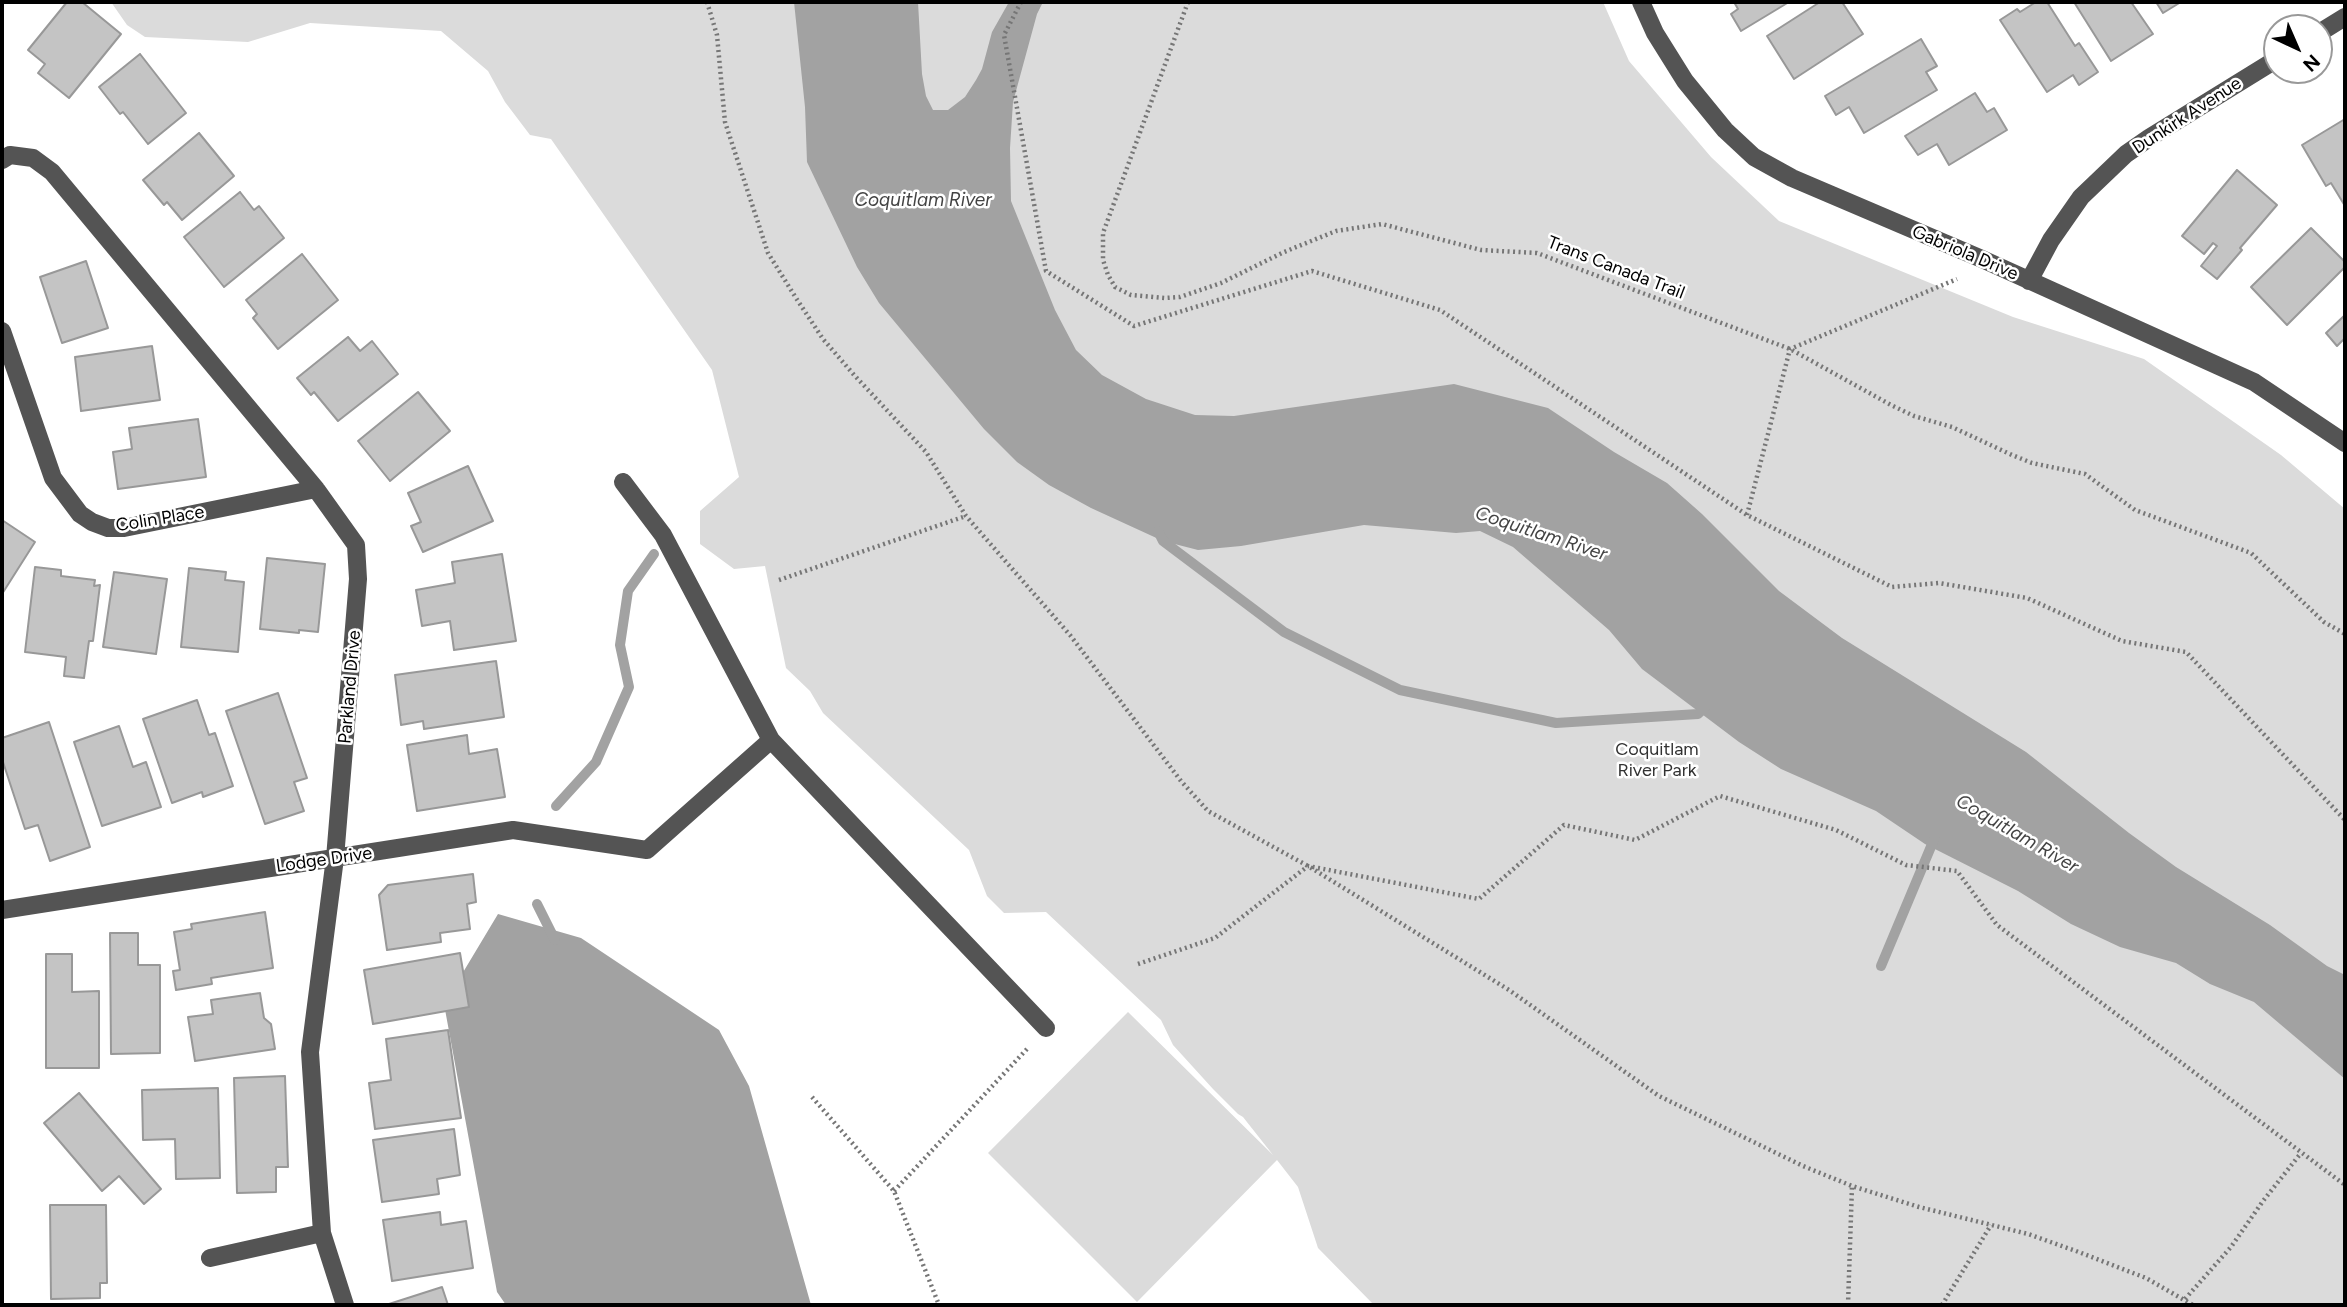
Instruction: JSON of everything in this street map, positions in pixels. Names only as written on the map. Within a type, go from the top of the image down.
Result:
[{"type":"street","name":"Gabriola Drive","points":[[1640,2],[1655,33],[1685,81],[1725,130],[1754,157],[1792,178],[2254,382],[2345,443]]},
{"type":"street","name":"Dunkirk Avenue","points":[[2029,281],[2051,240],[2102,176],[2149,138],[2263,68]]},
{"type":"street","name":"Parkland Drive","points":[[2,160],[10,155],[33,159],[52,172],[316,489],[356,545],[358,579],[335,858],[310,1052],[323,1234],[345,1305]]},
{"type":"street","name":"Colin Place","points":[[2,331],[53,478],[74,507],[92,522],[108,528],[124,528],[316,489]]},
{"type":"street","points":[[624,482],[663,535],[771,740],[1046,1028]]},
{"type":"street","name":"Lodge Drive","points":[[2,910],[513,831],[647,850],[771,740]]},
{"type":"street","points":[[210,1258],[323,1234]]},
{"type":"path","points":[[707,2],[717,35],[725,122],[768,253],[823,339],[926,452],[966,516],[1070,635],[1181,781],[1208,811],[1308,866],[1509,990],[1659,1096],[1803,1166],[1852,1186],[1919,1207],[2028,1234],[2146,1278],[2193,1305]]},
{"type":"path","points":[[1021,2],[1004,36],[1046,271],[1134,326],[1312,271],[1440,310],[1746,515],[1892,587],[1939,583],[2027,598],[2122,641],[2186,652],[2345,820]]},
{"type":"path","name":"Trans Canada Trail","points":[[1188,2],[1103,233],[1103,260],[1115,287],[1131,295],[1180,297],[1221,283],[1284,252],[1336,231],[1382,224],[1481,250],[1537,253],[1790,349],[1914,416],[1952,427],[2032,463],[2085,474],[2135,510],[2251,553],[2323,622],[2345,634]]},
{"type":"path","points":[[1746,515],[1790,349],[1959,278]]},
{"type":"path","points":[[779,580],[966,516]]},
{"type":"path","points":[[1138,964],[1215,938],[1308,866],[1479,899],[1564,825],[1635,840],[1720,796],[1836,830],[1906,865],[1957,872],[1997,925],[2345,1185]]},
{"type":"path","points":[[894,1191],[1046,1028]]},
{"type":"path","points":[[812,1097],[894,1191],[939,1305]]},
{"type":"path","points":[[2185,1299],[2231,1247],[2301,1153]]},
{"type":"path","points":[[1848,1305],[1852,1186]]},
{"type":"path","points":[[1942,1305],[1992,1225]]},
{"type":"green space","name":"Coquitlam River Park","points":[[111,2],[1603,2],[1629,61],[1711,157],[1779,221],[2013,317],[2144,359],[2281,455],[2345,509],[2345,1305],[1374,1305],[1318,1248],[1298,1187],[1277,1160],[1137,1302],[988,1153],[1128,1012],[1273,1155],[1243,1117],[1173,1045],[1161,1020],[1046,912],[1004,913],[987,896],[969,850],[823,713],[810,691],[786,668],[765,566],[734,569],[700,544],[700,511],[739,477],[712,370],[551,139],[530,135],[505,102],[488,71],[441,31],[310,23],[248,42],[145,37],[127,25]]},
{"type":"water","name":"Coquitlam River","points":[[794,2],[918,2],[922,74],[926,96],[933,110],[948,110],[965,97],[976,80],[982,69],[992,32],[1009,2],[1043,2],[1037,14],[1013,102],[1011,201],[1055,310],[1076,350],[1102,375],[1146,399],[1195,415],[1234,416],[1454,384],[1548,408],[1667,483],[1779,591],[1842,638],[2026,752],[2176,867],[2270,925],[2327,966],[2345,975],[2345,1079],[2254,1002],[2210,984],[2176,963],[2120,947],[2071,924],[2018,891],[1925,844],[1876,811],[1781,769],[1739,742],[1642,669],[1609,630],[1513,547],[1480,531],[1456,533],[1364,525],[1241,546],[1198,550],[1163,541],[1091,508],[1049,485],[1017,462],[984,429],[879,303],[857,267],[807,162],[805,107]]},
{"type":"water","points":[[498,914],[581,938],[719,1030],[749,1086],[811,1305],[506,1305],[497,1292],[444,1004]]},
{"type":"building","points":[[67,2],[82,2],[121,34],[69,98],[38,73],[45,64],[28,50]]},
{"type":"building","points":[[1734,2],[1789,2],[1741,31],[1731,14],[1738,9]]},
{"type":"building","points":[[1820,2],[1842,2],[1863,34],[1794,79],[1767,36]]},
{"type":"building","points":[[2036,2],[2047,2],[2075,46],[2079,43],[2098,72],[2079,85],[2073,75],[2047,92],[2000,20],[2017,9],[2020,12]]},
{"type":"building","points":[[2074,2],[2131,2],[2153,34],[2111,61]]},
{"type":"building","points":[[2156,2],[2181,2],[2163,13]]},
{"type":"building","points":[[1921,39],[1937,66],[1926,72],[1937,90],[1864,133],[1849,107],[1836,115],[1825,96]]},
{"type":"building","points":[[140,54],[186,113],[148,144],[99,87]]},
{"type":"building","points":[[1975,93],[1987,112],[1994,108],[2007,130],[1949,165],[1937,144],[1918,155],[1905,136]]},
{"type":"building","points":[[2345,119],[2345,206],[2331,183],[2326,186],[2302,145]]},
{"type":"building","points":[[199,133],[234,176],[182,220],[167,202],[164,205],[143,180]]},
{"type":"building","points":[[2237,170],[2277,205],[2217,279],[2201,266],[2217,246],[2213,243],[2204,254],[2182,236]]},
{"type":"building","points":[[240,192],[254,210],[259,206],[284,238],[224,287],[184,237]]},
{"type":"building","points":[[2311,228],[2345,262],[2345,267],[2287,325],[2251,287]]},
{"type":"building","points":[[302,254],[338,300],[278,349],[253,318],[257,314],[246,300]]},
{"type":"building","points":[[86,261],[108,328],[62,343],[40,277]]},
{"type":"building","points":[[2345,315],[2345,338],[2337,346],[2326,333]]},
{"type":"building","points":[[348,337],[360,351],[372,341],[398,374],[338,421],[314,392],[311,395],[297,378]]},
{"type":"building","points":[[152,346],[160,400],[81,411],[75,357]]},
{"type":"building","points":[[418,392],[450,431],[390,481],[358,441]]},
{"type":"building","points":[[198,419],[206,477],[118,489],[113,452],[132,449],[129,428]]},
{"type":"building","points":[[468,466],[493,521],[423,552],[411,526],[421,522],[408,493]]},
{"type":"building","points":[[2,520],[35,542],[2,594]]},
{"type":"building","points":[[502,554],[516,641],[454,650],[450,621],[422,626],[416,590],[455,583],[452,562]]},
{"type":"building","points":[[267,558],[325,564],[318,632],[260,629]]},
{"type":"building","points":[[35,567],[61,570],[61,576],[95,580],[94,586],[100,585],[93,641],[89,641],[84,678],[64,676],[66,657],[25,652]]},
{"type":"building","points":[[189,568],[226,572],[225,580],[244,582],[238,652],[181,647]]},
{"type":"building","points":[[114,572],[167,579],[156,654],[103,647]]},
{"type":"building","points":[[496,661],[504,717],[424,729],[423,721],[401,725],[395,675]]},
{"type":"building","points":[[278,693],[307,778],[294,782],[304,811],[265,824],[226,711]]},
{"type":"building","points":[[197,700],[209,735],[215,733],[233,786],[203,797],[202,792],[172,803],[143,719]]},
{"type":"building","points":[[49,722],[90,847],[50,861],[38,825],[25,829],[2,759],[2,738]]},
{"type":"building","points":[[119,726],[133,767],[146,762],[161,807],[102,826],[74,742]]},
{"type":"building","points":[[467,735],[469,754],[497,749],[505,797],[417,811],[407,745]]},
{"type":"building","points":[[473,874],[476,902],[467,904],[470,929],[440,933],[441,942],[387,950],[379,895],[388,885]]},
{"type":"building","points":[[265,912],[273,968],[211,978],[212,984],[176,990],[173,971],[180,970],[174,932],[192,929],[191,924]]},
{"type":"building","points":[[110,933],[138,933],[138,965],[160,965],[160,1053],[111,1054]]},
{"type":"building","points":[[460,953],[469,1007],[373,1024],[364,970]]},
{"type":"building","points":[[46,954],[72,954],[72,992],[99,991],[99,1068],[46,1068]]},
{"type":"building","points":[[260,993],[264,1018],[271,1024],[275,1049],[195,1061],[188,1017],[213,1014],[211,1000]]},
{"type":"building","points":[[448,1030],[461,1118],[375,1129],[369,1083],[391,1080],[386,1039]]},
{"type":"building","points":[[285,1076],[288,1167],[276,1167],[276,1192],[237,1193],[234,1078]]},
{"type":"building","points":[[218,1088],[220,1178],[176,1179],[175,1139],[143,1140],[142,1090]]},
{"type":"building","points":[[79,1093],[161,1189],[144,1204],[119,1176],[102,1191],[44,1123]]},
{"type":"building","points":[[454,1129],[460,1175],[437,1179],[439,1194],[382,1202],[373,1140]]},
{"type":"building","points":[[50,1205],[106,1205],[107,1283],[100,1283],[100,1298],[51,1299]]},
{"type":"building","points":[[440,1212],[441,1225],[466,1221],[473,1268],[392,1281],[383,1220]]},
{"type":"building","points":[[442,1287],[448,1305],[389,1305],[389,1304]]},
{"type":"waterway","points":[[1158,531],[1163,541],[1284,632],[1400,690],[1556,723],[1698,714],[1707,705]]},
{"type":"waterway","points":[[556,806],[596,762],[629,687],[620,645],[628,591],[654,554]]},
{"type":"waterway","points":[[1881,966],[1935,837]]},
{"type":"waterway","points":[[537,904],[555,940]]}]
